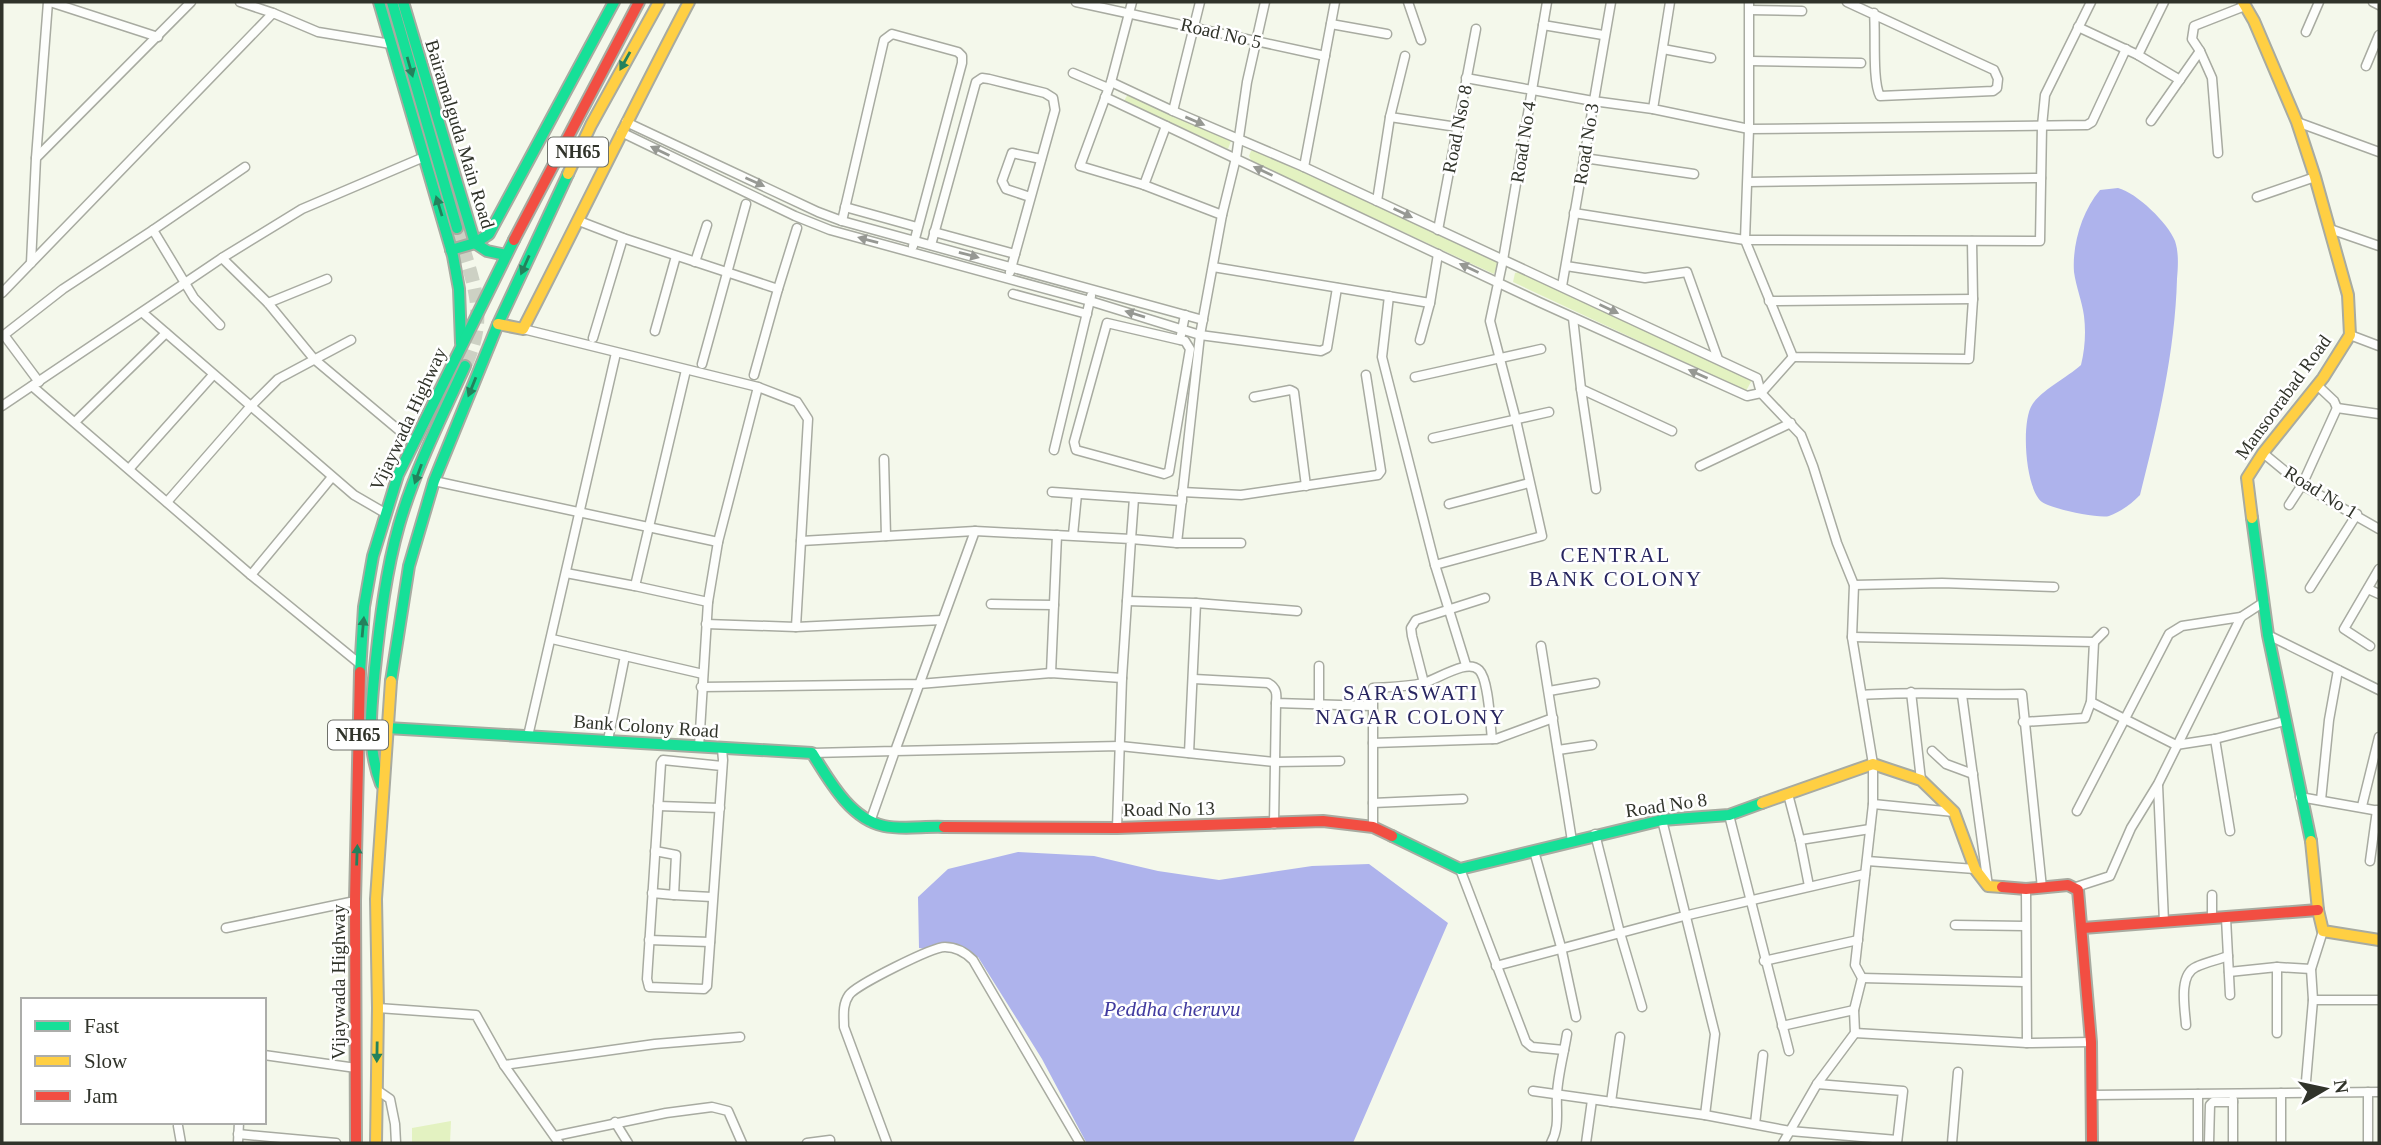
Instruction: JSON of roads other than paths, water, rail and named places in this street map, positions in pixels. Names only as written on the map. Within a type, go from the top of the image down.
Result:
[{"type":"main road","points":[[379,2],[451,250],[459,289],[461,345]]},
{"type":"main road","points":[[391,2],[457,228]]},
{"type":"main road","name":"Bairamalguda Main Road","points":[[402,2],[475,243],[487,251],[506,255]]},
{"type":"main road","points":[[451,250],[475,243],[489,234],[614,2]]},
{"type":"main road","name":"Vijaywada Highway","points":[[356,1143],[355,901],[360,664],[364,607],[373,556],[398,475],[413,442],[506,255],[639,2]]},
{"type":"main road","name":"NH65","points":[[498,324],[591,125],[659,2]]},
{"type":"main road","points":[[498,324],[523,329],[579,221],[623,127],[689,2]]},
{"type":"main road","name":"Mansoorabad Road","points":[[2246,3],[2297,122],[2348,295],[2350,335],[2318,385],[2263,453],[2247,478],[2268,635],[2310,835],[2318,911],[2323,931]]},
{"type":"main road","name":"Vijaywada Highway","points":[[376,1143],[376,899],[390,685],[402,599],[434,481],[498,324]]},
{"type":"main road","points":[[383,788],[373,762],[371,748],[373,683],[387,574],[399,524],[427,447],[464,366]]},
{"type":"main road","name":"Bank Colony Road","points":[[387,728],[812,753]]},
{"type":"main road","points":[[812,753],[836,791],[852,809],[870,822]]},
{"type":"main road","points":[[1873,764],[1921,780],[1954,813],[1975,869],[1988,886],[2025,889],[2068,885],[2076,887],[2080,895],[2091,1042],[2092,1143]]},
{"type":"main road","name":"Road No 8","points":[[1460,869],[1595,834],[1662,820],[1729,815],[1873,764]]},
{"type":"main road","name":"Road No 13","points":[[870,822],[884,826],[1117,828],[1323,821],[1373,827],[1460,869]]},
{"type":"main road","points":[[2083,928],[2318,911]]},
{"type":"main road","points":[[2323,931],[2379,940]]},
{"type":"main road","points":[[357,974],[377,974]]},
{"type":"street","points":[[31,263],[36,158],[49,2],[158,37]]},
{"type":"street","points":[[36,158],[191,2]]},
{"type":"street","points":[[240,2],[318,32],[391,44]]},
{"type":"street","name":"Road No 5","points":[[1076,2],[1325,56]]},
{"type":"street","points":[[1132,2],[1108,89],[1080,166],[1222,215]]},
{"type":"street","points":[[1173,111],[1200,2]]},
{"type":"street","points":[[1177,543],[1200,335],[1222,215],[1236,158],[1247,82],[1265,2]]},
{"type":"street","points":[[1304,167],[1335,2]]},
{"type":"street","points":[[1408,2],[1421,40]]},
{"type":"street","name":"Road No 4","points":[[1435,565],[1542,536],[1490,321],[1503,260],[1546,2]]},
{"type":"street","name":"Road No 3","points":[[1562,286],[1603,35],[1611,2]]},
{"type":"street","points":[[1653,109],[1670,2]]},
{"type":"street","points":[[1847,2],[1874,13],[1994,70],[1998,79],[1997,88],[1993,91],[1880,96],[1876,86],[1874,13]]},
{"type":"street","points":[[1574,213],[1745,240],[2040,241],[2045,95],[2091,2]]},
{"type":"street","points":[[2138,55],[2164,2]]},
{"type":"street","points":[[2306,32],[2319,2]]},
{"type":"street","points":[[2373,2],[2379,5]]},
{"type":"street","points":[[2218,153],[2213,78],[2192,39],[2194,26],[2246,3]]},
{"type":"street","points":[[1793,357],[1745,240],[1750,6],[1802,11]]},
{"type":"street","points":[[2,293],[273,13]]},
{"type":"street","points":[[1331,24],[1387,34]]},
{"type":"street","points":[[1543,25],[1603,35]]},
{"type":"street","points":[[2078,27],[2138,55],[2180,80]]},
{"type":"street","name":"Road Nso 8","points":[[1438,230],[1476,29]]},
{"type":"street","points":[[842,221],[884,40],[892,34],[958,52],[962,56],[962,63],[911,252]]},
{"type":"street","points":[[2366,66],[2379,34]]},
{"type":"street","points":[[1663,49],[1711,58]]},
{"type":"street","points":[[1466,78],[1749,128],[2087,125],[2092,122],[2126,49]]},
{"type":"street","points":[[2151,121],[2200,51]]},
{"type":"street","points":[[1377,201],[1390,117],[1405,56]]},
{"type":"street","points":[[1750,61],[1861,63]]},
{"type":"street","points":[[1073,73],[1108,89],[1173,111],[1304,167],[1757,378],[1761,393],[1801,435],[1854,585],[1852,637],[1873,764],[1873,804],[1855,965],[1863,978],[1854,1010],[1855,1033],[1817,1084],[1783,1143]]},
{"type":"street","points":[[931,245],[976,82],[982,78],[1045,93],[1054,98],[1055,110],[1008,278]]},
{"type":"street","points":[[1108,89],[1166,126],[1747,397],[1761,393],[1793,357],[1969,359],[1973,299],[1972,241]]},
{"type":"street","points":[[1390,117],[1457,127]]},
{"type":"street","points":[[2297,122],[2379,152]]},
{"type":"street","points":[[1144,186],[1166,126]]},
{"type":"street","points":[[623,127],[842,221],[1203,320]]},
{"type":"street","points":[[623,127],[817,225],[1090,301],[1200,335],[1321,351],[1327,348],[1337,288]]},
{"type":"street","points":[[1030,197],[1006,189],[1002,181],[1012,153],[1041,159]]},
{"type":"street","points":[[2,407],[222,258],[302,209],[424,157]]},
{"type":"street","points":[[1584,158],[1694,174]]},
{"type":"street","points":[[244,167],[63,289],[3,334],[36,384],[75,422],[251,575],[360,664]]},
{"type":"street","points":[[2257,197],[2315,177]]},
{"type":"street","points":[[1748,182],[2041,178]]},
{"type":"street","points":[[702,364],[746,204]]},
{"type":"street","points":[[845,207],[918,228]]},
{"type":"street","points":[[817,225],[821,213]]},
{"type":"street","points":[[579,221],[778,289]]},
{"type":"street","points":[[695,262],[708,225]]},
{"type":"street","points":[[754,375],[797,228]]},
{"type":"street","points":[[2330,229],[2379,246]]},
{"type":"street","points":[[153,230],[187,282],[194,298],[220,325]]},
{"type":"street","points":[[934,232],[1015,254]]},
{"type":"street","points":[[593,338],[623,238]]},
{"type":"street","points":[[1420,340],[1430,303],[1438,254]]},
{"type":"street","points":[[655,331],[676,256]]},
{"type":"street","points":[[222,258],[268,303],[314,359],[413,442]]},
{"type":"street","points":[[1566,266],[1645,278],[1687,272],[1717,359]]},
{"type":"street","points":[[1213,267],[1430,303]]},
{"type":"street","points":[[268,303],[327,279]]},
{"type":"street","points":[[1054,450],[1093,290]]},
{"type":"street","points":[[1013,295],[1087,314]]},
{"type":"street","points":[[1389,296],[1382,357],[1435,565],[1466,665]]},
{"type":"street","points":[[1769,301],[1973,299]]},
{"type":"street","points":[[143,313],[332,477],[354,495],[386,513]]},
{"type":"street","points":[[1180,340],[1185,315]]},
{"type":"street","points":[[1573,318],[1597,489]]},
{"type":"street","points":[[1107,323],[1180,340],[1185,341],[1190,349],[1169,472],[1164,474],[1076,450],[1074,442],[1107,323]]},
{"type":"street","points":[[1166,337],[1169,325]]},
{"type":"street","points":[[523,329],[758,387],[797,402],[808,419],[796,627]]},
{"type":"street","points":[[75,422],[146,347],[166,333]]},
{"type":"street","points":[[2350,335],[2379,346]]},
{"type":"street","points":[[167,502],[278,379],[351,340]]},
{"type":"street","points":[[1415,377],[1541,349]]},
{"type":"street","points":[[528,736],[616,353]]},
{"type":"street","points":[[635,586],[686,370]]},
{"type":"street","points":[[129,469],[213,375]]},
{"type":"street","points":[[1052,492],[1134,498],[1241,495],[1380,474],[1366,375]]},
{"type":"street","points":[[2289,505],[2302,485],[2337,408],[2334,401],[2318,385]]},
{"type":"street","points":[[699,747],[708,602],[718,542],[758,387]]},
{"type":"street","points":[[1581,389],[1672,431]]},
{"type":"street","points":[[1254,397],[1290,390],[1294,392],[1306,486]]},
{"type":"street","points":[[2337,408],[2379,414]]},
{"type":"street","points":[[1433,438],[1549,412]]},
{"type":"street","points":[[1700,466],[1791,423]]},
{"type":"street","name":"Road No 1","points":[[2263,453],[2302,485],[2357,514],[2379,529]]},
{"type":"street","points":[[884,459],[886,536]]},
{"type":"street","points":[[251,575],[332,477]]},
{"type":"street","points":[[434,481],[649,525],[718,542]]},
{"type":"street","points":[[1449,504],[1529,483]]},
{"type":"street","points":[[1073,535],[1077,494]]},
{"type":"street","points":[[1117,828],[1122,678],[1134,498]]},
{"type":"street","points":[[2310,588],[2357,514]]},
{"type":"street","points":[[801,541],[975,531],[1177,543],[1241,543]]},
{"type":"street","points":[[870,822],[975,531]]},
{"type":"street","points":[[1052,673],[1057,535]]},
{"type":"street","points":[[2370,646],[2344,629],[2379,569]]},
{"type":"street","points":[[566,573],[708,602]]},
{"type":"street","points":[[1854,585],[1942,583],[2054,587]]},
{"type":"street","points":[[2368,589],[2379,594]]},
{"type":"street","points":[[1424,683],[1412,628],[1416,620],[1485,598]]},
{"type":"street","points":[[1127,601],[1297,611]]},
{"type":"street","points":[[2077,811],[2169,634],[2182,626],[2241,617],[2264,602]]},
{"type":"street","points":[[1189,753],[1196,603]]},
{"type":"street","points":[[991,604],[1054,605]]},
{"type":"street","points":[[2076,887],[2110,876],[2131,828],[2158,784],[2241,617]]},
{"type":"street","points":[[706,624],[796,627],[942,620]]},
{"type":"street","points":[[2023,722],[2085,718],[2091,702],[2094,642],[2104,632]]},
{"type":"street","points":[[2268,635],[2379,690]]},
{"type":"street","points":[[1852,637],[2094,642]]},
{"type":"street","points":[[552,639],[703,674]]},
{"type":"street","points":[[1541,646],[1572,841]]},
{"type":"street","points":[[608,740],[625,656]]},
{"type":"street","points":[[1373,827],[1373,688],[1424,683],[1466,665],[1475,666],[1481,671],[1485,681],[1492,739]]},
{"type":"street","points":[[1319,666],[1319,704]]},
{"type":"street","points":[[2321,800],[2329,720],[2338,670]]},
{"type":"street","points":[[701,687],[919,684],[1052,673],[1122,678]]},
{"type":"street","points":[[1194,679],[1268,683],[1274,686],[1277,693],[1274,824]]},
{"type":"street","points":[[1549,691],[1595,683]]},
{"type":"street","points":[[1862,695],[1911,692],[2022,694],[2042,888]]},
{"type":"street","points":[[1911,692],[1921,780]]},
{"type":"street","points":[[1962,695],[1988,886]]},
{"type":"street","points":[[2091,702],[2176,745],[2285,721]]},
{"type":"street","points":[[1276,703],[1372,706]]},
{"type":"street","points":[[1373,743],[1502,738],[1553,718]]},
{"type":"street","points":[[2362,806],[2379,737]]},
{"type":"street","points":[[2216,738],[2231,831]]},
{"type":"street","points":[[1558,750],[1592,744]]},
{"type":"street","points":[[812,753],[1121,746],[1274,762],[1340,761]]},
{"type":"street","points":[[722,749],[722,766],[720,808],[708,986],[704,989],[649,987],[649,940],[661,763],[663,760],[722,766]]},
{"type":"street","points":[[1932,751],[1946,764],[1973,774]]},
{"type":"street","points":[[2158,784],[2164,922]]},
{"type":"street","points":[[1788,794],[1809,886]]},
{"type":"street","points":[[2300,797],[2378,810],[2370,861]]},
{"type":"street","points":[[1373,803],[1463,799]]},
{"type":"street","points":[[1873,804],[1954,813]]},
{"type":"street","points":[[658,806],[720,808]]},
{"type":"street","points":[[1729,815],[1789,1051]]},
{"type":"street","points":[[1662,820],[1715,1034],[1704,1115]]},
{"type":"street","points":[[1800,840],[1870,829]]},
{"type":"street","points":[[1595,834],[1642,1007]]},
{"type":"street","points":[[655,851],[676,855],[674,895]]},
{"type":"street","points":[[1534,851],[1576,1017]]},
{"type":"street","points":[[1867,861],[1975,869]]},
{"type":"street","points":[[1460,869],[1528,1046],[1564,1050]]},
{"type":"street","points":[[1496,966],[1684,916],[1865,874]]},
{"type":"street","points":[[2025,889],[2027,1042]]},
{"type":"street","points":[[652,893],[712,897]]},
{"type":"street","points":[[2212,895],[2212,918]]},
{"type":"street","points":[[226,929],[355,901]]},
{"type":"street","points":[[2227,918],[2230,995]]},
{"type":"street","points":[[1955,925],[2025,926]]},
{"type":"street","points":[[2305,1093],[2313,1000],[2311,968],[2323,931]]},
{"type":"street","points":[[649,940],[710,942]]},
{"type":"street","points":[[1764,961],[1858,940]]},
{"type":"street","points":[[887,1143],[844,1027],[843,1009],[849,994],[870,979],[942,947],[956,948],[973,960],[1080,1143]]},
{"type":"street","points":[[2186,1025],[2185,989],[2188,976],[2193,968],[2228,956]]},
{"type":"street","points":[[2229,972],[2277,967],[2311,968]]},
{"type":"street","points":[[2277,967],[2277,1034]]},
{"type":"street","points":[[1863,978],[2025,982]]},
{"type":"street","points":[[2313,1000],[2379,1000]]},
{"type":"street","points":[[378,1008],[476,1015],[504,1065],[557,1140],[615,1122],[712,1107],[728,1111],[742,1143]]},
{"type":"street","points":[[1782,1026],[1854,1010]]},
{"type":"street","points":[[1855,1033],[2027,1042],[2091,1042]]},
{"type":"street","points":[[1551,1143],[1559,1115],[1557,1095],[1567,1034]]},
{"type":"street","points":[[504,1065],[655,1044],[740,1037]]},
{"type":"street","points":[[1611,1102],[1620,1037]]},
{"type":"street","points":[[266,1055],[356,1068]]},
{"type":"street","points":[[1755,1124],[1763,1055]]},
{"type":"street","points":[[1952,1143],[1958,1072]]},
{"type":"street","points":[[1532,1091],[1704,1115],[1790,1131],[1897,1142],[1903,1091],[1817,1084]]},
{"type":"street","points":[[376,1090],[390,1099],[396,1143]]},
{"type":"street","points":[[2209,1143],[2210,1105],[2213,1102],[2281,1093],[2379,1092]]},
{"type":"street","points":[[2281,1093],[2281,1143]]},
{"type":"street","points":[[2368,1093],[2368,1143]]},
{"type":"street","points":[[2198,1143],[2199,1094]]},
{"type":"street","points":[[2092,1095],[2199,1094],[2233,1098]]},
{"type":"street","points":[[2233,1098],[2233,1143]]},
{"type":"street","points":[[1587,1143],[1592,1100]]},
{"type":"street","points":[[615,1122],[628,1143]]},
{"type":"street","points":[[178,1126],[181,1143]]},
{"type":"street","points":[[238,1139],[336,1143]]},
{"type":"street","points":[[807,1143],[830,1140],[830,1143]]},
{"type":"water","points":[[2118,188],[2143,202],[2166,226],[2175,241],[2178,270],[2169,361],[2140,495],[2122,510],[2104,517],[2065,510],[2042,502],[2036,495],[2028,470],[2026,440],[2032,405],[2048,389],[2081,365],[2085,328],[2074,272],[2077,240],[2083,218],[2100,190]]},
{"type":"water","name":"Peddha cheruvu","points":[[1018,852],[1094,856],[1158,871],[1219,880],[1312,866],[1369,864],[1448,923],[1353,1143],[1086,1142],[1042,1059],[978,957],[919,948],[918,897],[948,869]]},
{"type":"tunnel","points":[[457,228],[473,281],[477,313],[476,330],[465,366]]},
{"type":"district","name":"CENTRAL BANK COLONY","points":[[1616,567]]},
{"type":"district","name":"SARASWATI NAGAR COLONY","points":[[1411,705]]}]
